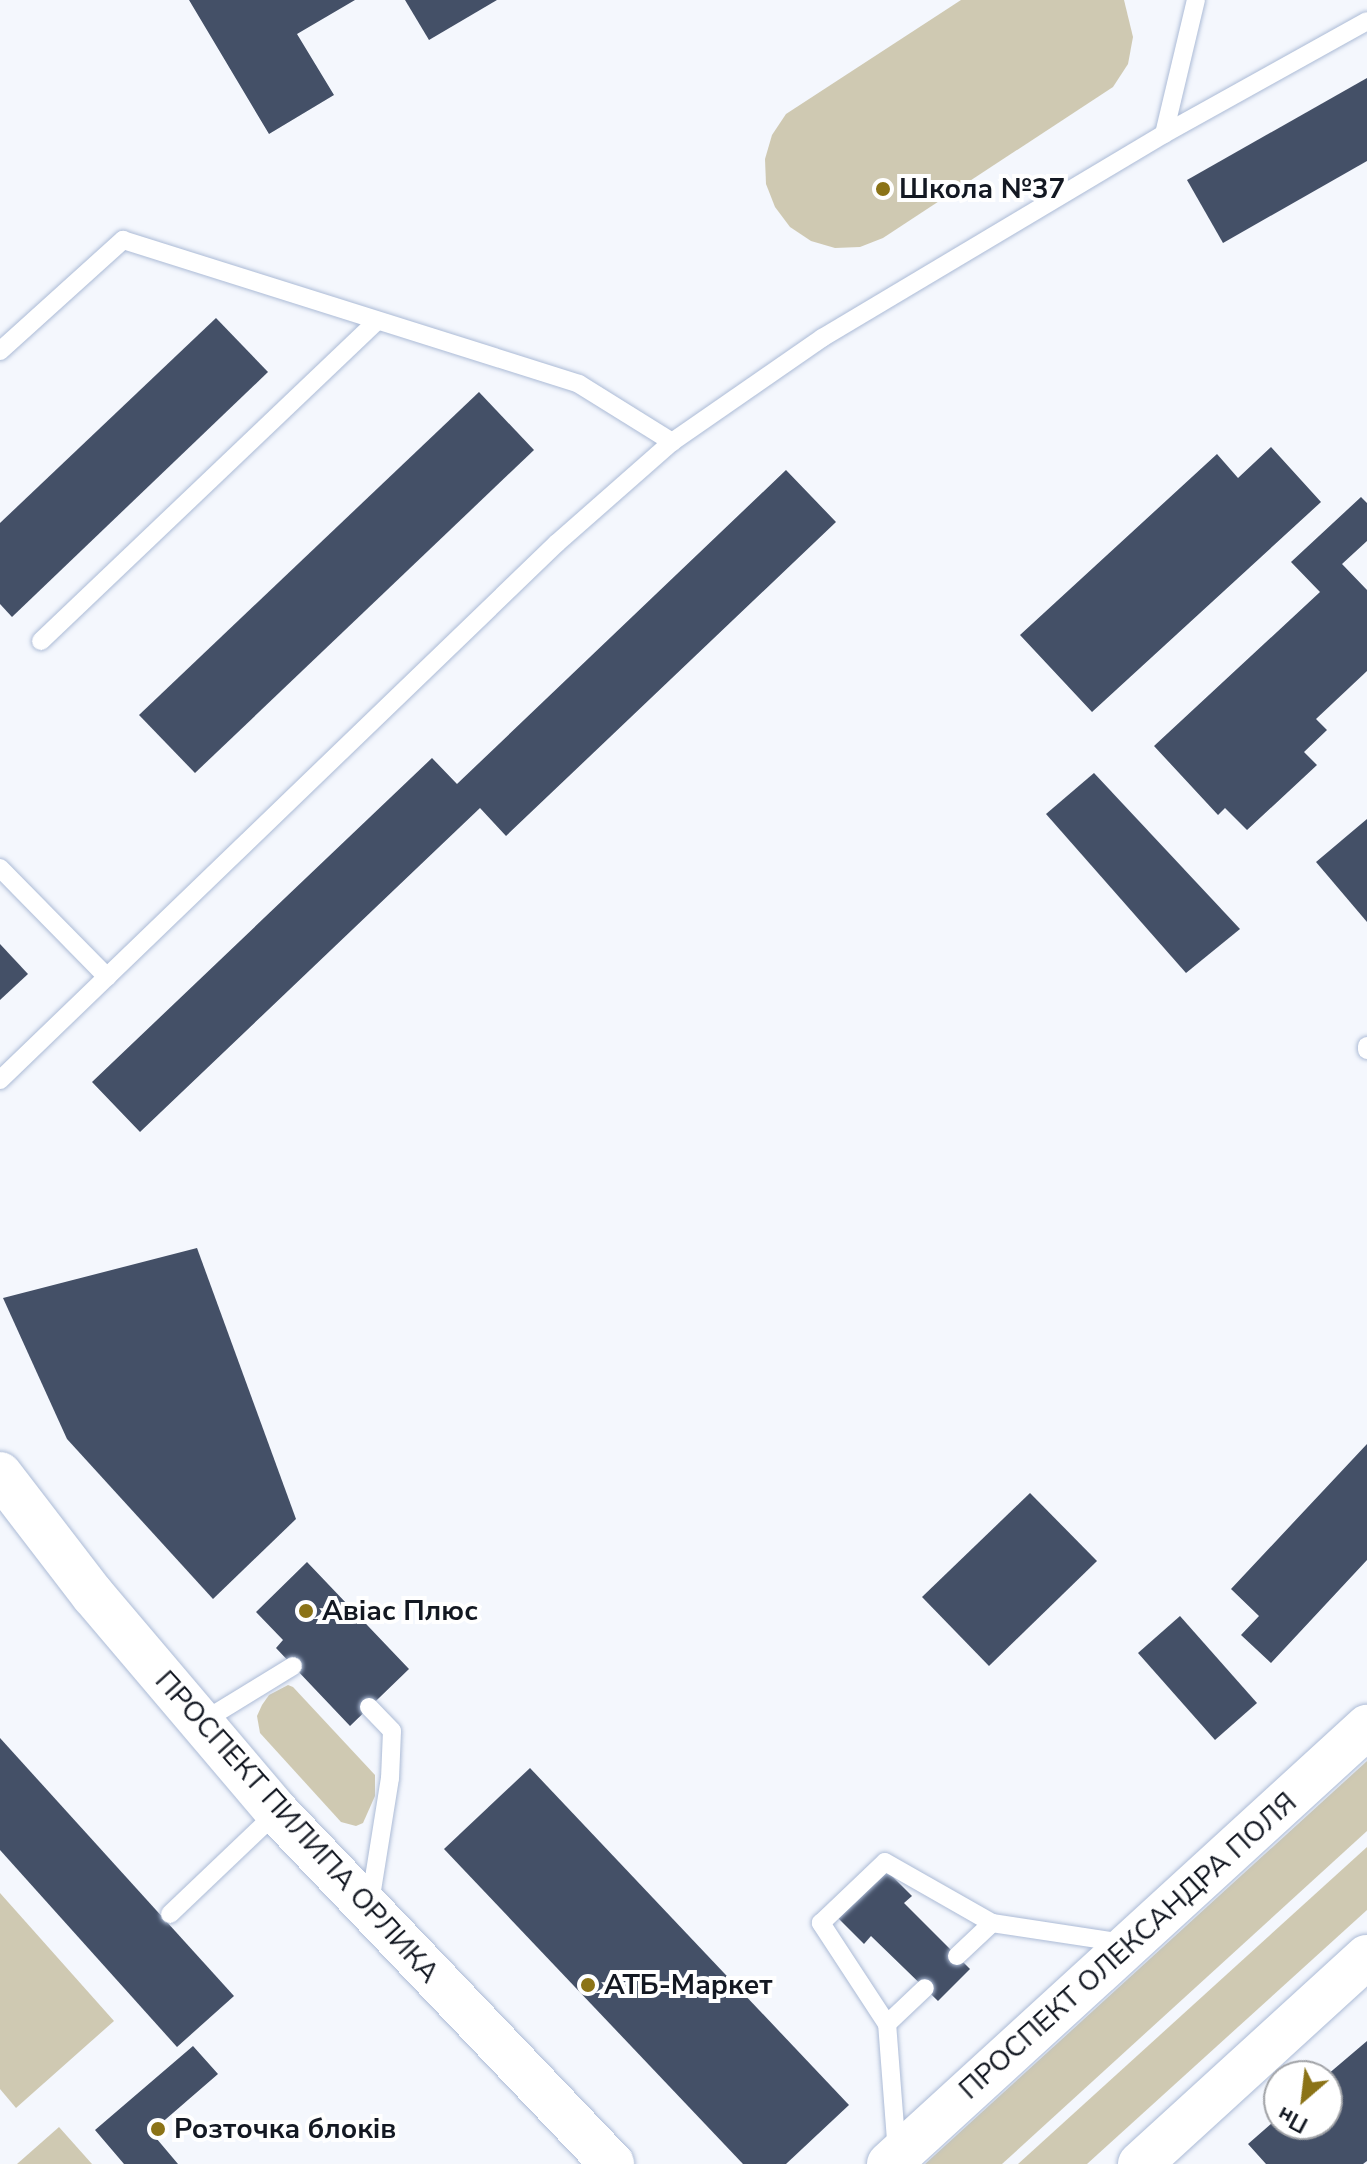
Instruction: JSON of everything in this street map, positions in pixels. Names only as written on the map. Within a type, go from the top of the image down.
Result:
[{"type":"main road","name":"ПРОСПЕКТ ПИЛИПА ОРЛИКА","points":[[0,1474],[93,1595],[277,1812],[612,2164]]},
{"type":"main road","name":"ПРОСПЕКТ ОЛЕКСАНДРА ПОЛЯ","points":[[893,2160],[1367,1727]]},
{"type":"main road","points":[[1140,2164],[1367,1957]]},
{"type":"lane","points":[[1164,134],[1196,0]]},
{"type":"lane","points":[[0,1080],[557,543],[672,442],[822,338],[1164,134],[1367,21]]},
{"type":"lane","points":[[0,351],[123,240],[579,384],[672,442]]},
{"type":"lane","points":[[41,641],[377,321]]},
{"type":"lane","points":[[0,868],[107,977]]},
{"type":"lane","points":[[199,1723],[293,1666]]},
{"type":"lane","points":[[369,1707],[392,1731],[390,1778],[369,1910]]},
{"type":"lane","points":[[170,1914],[277,1812]]},
{"type":"lane","points":[[893,2160],[887,2024],[821,1923],[885,1862],[992,1923],[1131,1944]]},
{"type":"lane","points":[[957,1956],[992,1923]]},
{"type":"lane","points":[[887,2024],[925,1988]]},
{"type":"shaded area","points":[[961,0],[1124,0],[1133,37],[1128,64],[1113,87],[883,238],[860,247],[835,248],[811,241],[790,227],[775,207],[766,184],[765,159],[772,135],[786,114]]},
{"type":"shaded area","points":[[288,1685],[375,1775],[375,1796],[363,1823],[356,1826],[341,1822],[260,1733],[257,1716],[262,1705],[269,1695]]},
{"type":"shaded area","points":[[1367,1761],[1367,1831],[1002,2164],[925,2164]]},
{"type":"shaded area","points":[[1367,1847],[1367,1910],[1087,2164],[1018,2164]]},
{"type":"shaded area","points":[[0,1893],[114,2021],[16,2108],[0,2089]]},
{"type":"shaded area","points":[[59,2127],[92,2164],[17,2164]]},
{"type":"building","points":[[189,0],[355,0],[297,34],[334,95],[269,134]]},
{"type":"building","points":[[405,0],[497,0],[429,40]]},
{"type":"building","points":[[1367,78],[1367,161],[1223,243],[1187,180]]},
{"type":"building","points":[[216,318],[268,372],[12,617],[0,604],[0,523]]},
{"type":"building","points":[[479,392],[534,450],[195,773],[139,715]]},
{"type":"building","points":[[1271,447],[1321,502],[1092,712],[1020,635],[1217,454],[1238,478]]},
{"type":"building","points":[[786,470],[836,522],[506,836],[480,808],[140,1132],[92,1082],[432,758],[457,784]]},
{"type":"building","points":[[1361,497],[1367,503],[1367,541],[1342,564],[1367,590],[1367,671],[1316,719],[1327,730],[1304,752],[1317,765],[1247,830],[1225,808],[1218,815],[1154,746],[1320,592],[1291,562]]},
{"type":"building","points":[[1094,773],[1240,929],[1186,973],[1046,814]]},
{"type":"building","points":[[1367,819],[1367,922],[1316,862]]},
{"type":"building","points":[[0,944],[28,974],[0,1000]]},
{"type":"building","points":[[197,1248],[296,1519],[213,1599],[67,1439],[3,1298]]},
{"type":"building","points":[[1367,1444],[1367,1560],[1271,1663],[1241,1635],[1259,1616],[1231,1589]]},
{"type":"building","points":[[1030,1493],[1097,1561],[989,1666],[922,1597]]},
{"type":"building","points":[[307,1562],[409,1669],[350,1726],[276,1648],[283,1640],[256,1612]]},
{"type":"building","points":[[1180,1616],[1257,1703],[1215,1740],[1138,1653]]},
{"type":"building","points":[[0,1738],[234,1996],[177,2047],[0,1850]]},
{"type":"building","points":[[530,1768],[849,2105],[786,2164],[743,2164],[444,1849]]},
{"type":"building","points":[[886,1870],[912,1896],[904,1903],[970,1969],[938,2001],[871,1936],[864,1944],[838,1918]]},
{"type":"building","points":[[1367,2041],[1367,2161],[1363,2164],[1266,2164],[1248,2144],[1263,2131],[1263,2140],[1343,2140],[1343,2061]]},
{"type":"building","points":[[193,2046],[218,2074],[151,2132],[178,2164],[124,2164],[95,2130]]},
{"type":"place","name":"Школа №37","points":[[883,189]]},
{"type":"place","name":"Авіас Плюс","points":[[306,1611]]},
{"type":"place","name":"АТБ-Маркет","points":[[588,1985]]},
{"type":"place","name":"Розточка блоків","points":[[158,2129]]}]
